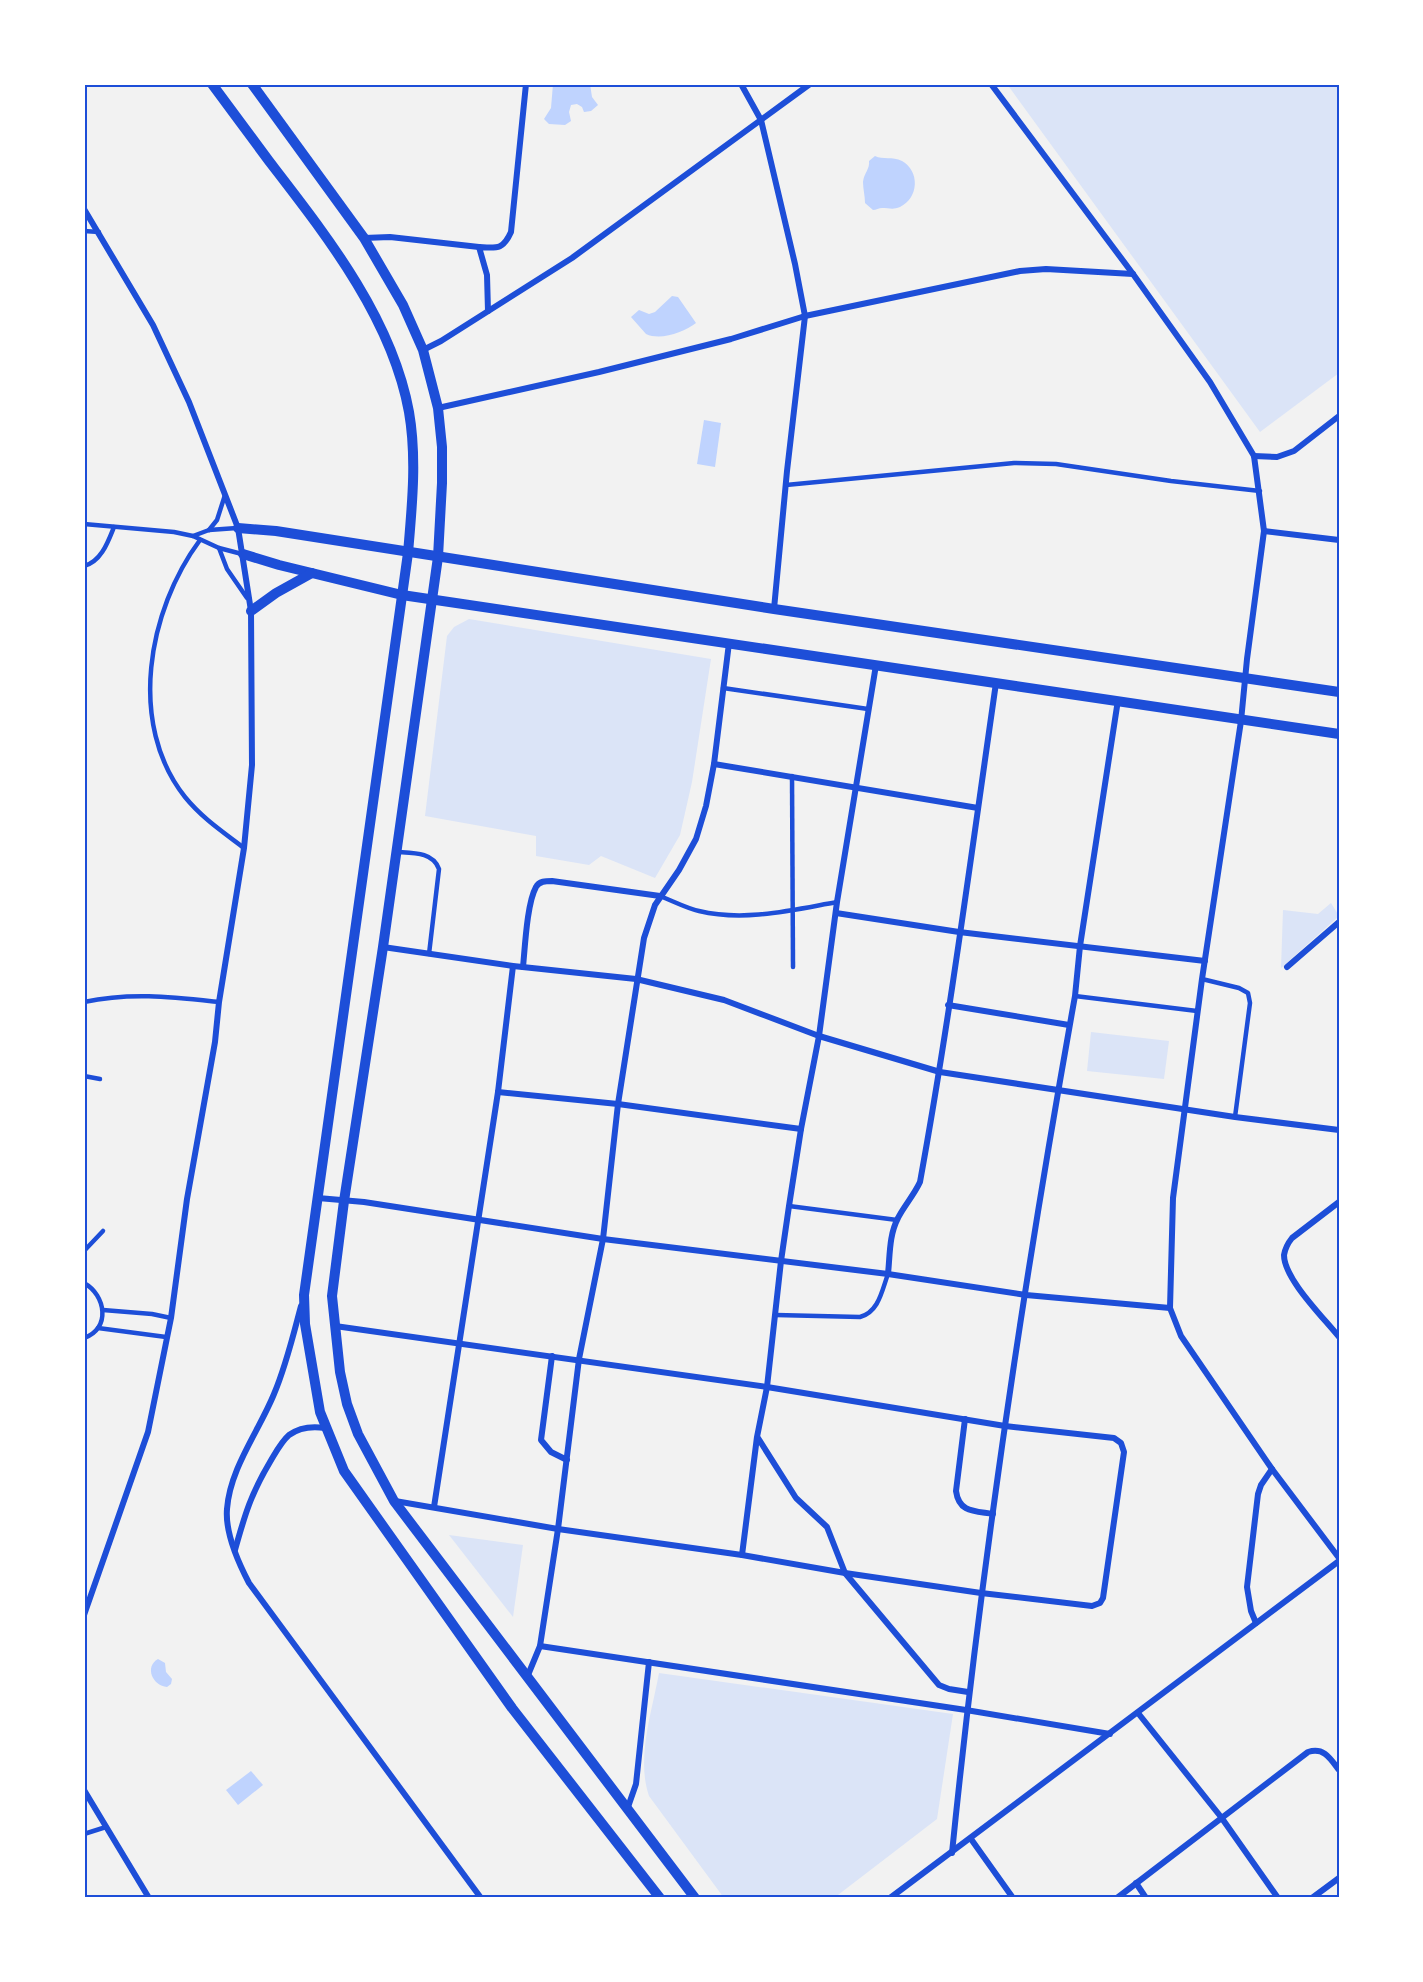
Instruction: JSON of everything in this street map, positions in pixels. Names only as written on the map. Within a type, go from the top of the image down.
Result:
[{"type":"street","points":[[212,84],[319,225],[373,312],[394,358],[408,411],[413,445],[408,553],[304,1295],[274,1394],[241,1463],[229,1495],[227,1518],[235,1550],[249,1583],[481,1898]]},
{"type":"street","points":[[252,84],[364,238],[403,305],[423,350],[438,408],[442,447],[438,557],[332,1296],[340,1372],[347,1404],[358,1434],[394,1501],[695,1898]]},
{"type":"street","points":[[364,238],[390,237],[480,247],[501,247],[506,243],[511,232],[526,84]]},
{"type":"street","points":[[741,84],[761,120],[805,316],[774,609]]},
{"type":"street","points":[[423,350],[572,258],[810,84]]},
{"type":"street","points":[[890,1898],[1339,1559],[1272,1469],[1181,1336],[1170,1308],[1173,1198],[1197,1011],[1241,721],[1264,531],[1254,456],[1210,382],[1134,274],[991,84]]},
{"type":"street","points":[[84,209],[153,325],[189,402],[238,528],[251,606],[252,765],[244,848],[219,1002],[215,1042],[187,1199],[171,1318],[148,1432],[84,1615]]},
{"type":"street","points":[[480,247],[487,275],[488,311]]},
{"type":"street","points":[[438,408],[731,339],[805,316],[1020,271],[1046,269],[1134,274]]},
{"type":"street","points":[[1254,456],[1286,455],[1339,416]]},
{"type":"street","points":[[238,528],[276,531],[774,609],[1339,692]]},
{"type":"street","points":[[1264,531],[1339,540]]},
{"type":"street","points":[[243,554],[402,595],[432,600],[1339,734]]},
{"type":"street","points":[[251,606],[312,573]]},
{"type":"street","points":[[528,1676],[540,1646],[558,1529],[579,1359],[603,1239],[618,1104],[636,978],[644,938],[655,905],[679,870],[696,839],[706,806],[714,764],[729,643]]},
{"type":"street","points":[[742,1555],[757,1437],[767,1387],[789,1206],[819,1036],[837,902],[876,664]]},
{"type":"street","points":[[888,1274],[892,1233],[897,1220],[920,1182],[940,1072],[996,682]]},
{"type":"street","points":[[952,1853],[966,1710],[1005,1426],[1075,996],[1080,946],[1118,700]]},
{"type":"street","points":[[714,764],[978,808]]},
{"type":"street","points":[[523,967],[530,907],[536,886],[543,881],[660,896]]},
{"type":"street","points":[[836,913],[959,932],[1205,961]]},
{"type":"street","points":[[1287,968],[1339,922]]},
{"type":"street","points":[[383,947],[513,966],[636,978],[724,1000],[819,1036],[940,1072],[1235,1117],[1339,1130]]},
{"type":"street","points":[[434,1507],[498,1092],[513,966]]},
{"type":"street","points":[[948,1005],[1069,1025]]},
{"type":"street","points":[[498,1092],[618,1104],[801,1129]]},
{"type":"street","points":[[318,1198],[363,1202],[603,1239],[888,1274],[1026,1294],[1170,1308]]},
{"type":"street","points":[[1339,1202],[1292,1238],[1284,1255],[1291,1278],[1339,1337]]},
{"type":"street","points":[[304,1295],[305,1324],[320,1412],[344,1471],[395,1546],[512,1707],[660,1898]]},
{"type":"street","points":[[334,1326],[767,1387],[1005,1426],[1114,1438],[1121,1443],[1124,1452],[1103,1598],[1100,1603],[1092,1606],[981,1593],[845,1573],[394,1501]]},
{"type":"street","points":[[552,1356],[541,1440],[551,1452],[567,1460]]},
{"type":"street","points":[[965,1419],[956,1491],[957,1500],[965,1509],[993,1514]]},
{"type":"street","points":[[235,1550],[249,1500],[279,1447],[291,1434],[299,1430],[308,1427],[325,1428]]},
{"type":"street","points":[[757,1437],[796,1498],[827,1527],[845,1573],[939,1685],[969,1692]]},
{"type":"street","points":[[1256,1623],[1251,1611],[1247,1587],[1258,1494],[1272,1469]]},
{"type":"street","points":[[540,1646],[1110,1734]]},
{"type":"street","points":[[628,1808],[636,1784],[649,1662]]},
{"type":"street","points":[[1138,1713],[1221,1817],[1278,1898]]},
{"type":"street","points":[[1117,1898],[1308,1752],[1320,1750],[1326,1753],[1339,1770]]},
{"type":"street","points":[[84,1790],[86,1799],[106,1827],[149,1898]]},
{"type":"street","points":[[971,1839],[1013,1898]]},
{"type":"street","points":[[1312,1898],[1339,1878]]},
{"type":"street","points":[[1136,1883],[1146,1898]]},
{"type":"lane","points":[[84,231],[99,232]]},
{"type":"lane","points":[[786,485],[1014,464],[1056,464],[1171,482],[1260,491]]},
{"type":"lane","points":[[209,530],[217,520],[225,495]]},
{"type":"lane","points":[[84,524],[193,536],[219,548],[243,554]]},
{"type":"lane","points":[[84,566],[98,559],[114,527]]},
{"type":"lane","points":[[193,536],[209,530],[238,528]]},
{"type":"lane","points":[[200,540],[172,587],[155,635],[151,665],[153,725],[171,775],[184,796],[204,819],[244,848]]},
{"type":"lane","points":[[219,548],[227,568],[251,606]]},
{"type":"lane","points":[[723,688],[868,710]]},
{"type":"lane","points":[[792,776],[793,967]]},
{"type":"lane","points":[[396,852],[428,856],[437,863],[439,869],[429,954]]},
{"type":"lane","points":[[660,896],[698,911],[717,914],[757,915],[837,902]]},
{"type":"lane","points":[[1202,979],[1239,988],[1248,993],[1250,1003],[1235,1117]]},
{"type":"lane","points":[[84,1002],[141,995],[219,1002]]},
{"type":"lane","points":[[1075,996],[1197,1011]]},
{"type":"lane","points":[[84,1076],[100,1079]]},
{"type":"lane","points":[[789,1206],[897,1220]]},
{"type":"lane","points":[[84,1251],[103,1231]]},
{"type":"lane","points":[[776,1315],[860,1317],[869,1314],[877,1305],[888,1274]]},
{"type":"lane","points":[[84,1283],[98,1294],[103,1310],[98,1328],[89,1337],[84,1338]]},
{"type":"lane","points":[[103,1310],[171,1318]]},
{"type":"lane","points":[[98,1328],[166,1337]]},
{"type":"lane","points":[[84,1834],[106,1827]]},
{"type":"shaded area","points":[[1007,84],[1339,84],[1339,373],[1260,432]]},
{"type":"shaded area","points":[[469,619],[711,659],[692,782],[680,835],[655,878],[601,856],[589,865],[536,856],[536,836],[425,816],[447,636],[454,627]]},
{"type":"shaded area","points":[[1331,903],[1339,916],[1281,968],[1283,910],[1318,914]]},
{"type":"shaded area","points":[[1091,1032],[1169,1041],[1164,1079],[1087,1071]]},
{"type":"shaded area","points":[[449,1535],[523,1545],[513,1617]]},
{"type":"shaded area","points":[[659,1673],[953,1714],[937,1819],[834,1898],[724,1898],[649,1796],[645,1781],[645,1751]]},
{"type":"water","points":[[553,84],[590,84],[592,97],[598,105],[591,111],[584,112],[577,104],[571,105],[569,112],[571,121],[565,125],[549,124],[544,119],[551,108]]},
{"type":"water","points":[[875,156],[902,161],[912,171],[914,191],[906,203],[900,207],[873,210],[865,203],[864,179],[869,161]]},
{"type":"water","points":[[672,296],[678,297],[696,323],[685,330],[672,335],[652,336],[646,334],[631,317],[639,310],[649,314],[655,312]]},
{"type":"water","points":[[704,420],[721,423],[715,467],[697,464]]},
{"type":"water","points":[[158,1659],[165,1663],[166,1672],[172,1679],[171,1684],[167,1687],[162,1686],[152,1676],[152,1667]]},
{"type":"water","points":[[251,1771],[263,1785],[238,1805],[226,1790]]}]
